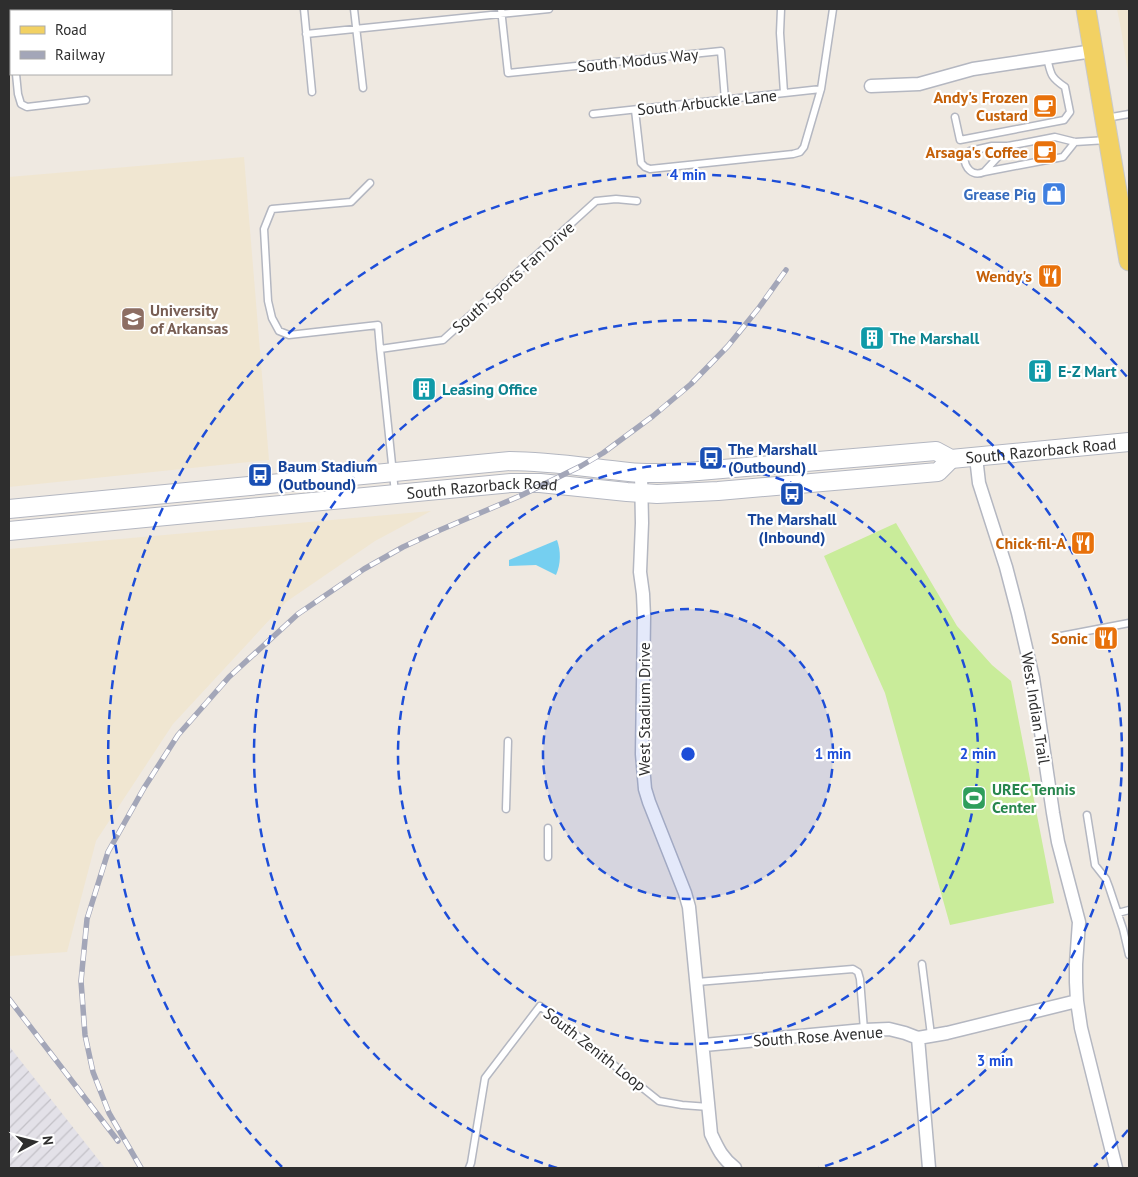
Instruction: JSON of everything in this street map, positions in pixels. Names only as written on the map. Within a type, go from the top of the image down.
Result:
[{"type":"main road","points":[[1086,9],[1129,261]]},
{"type":"main road","name":"South Razorback Road","points":[[9,509],[510,461],[658,473],[936,451],[951,459],[1129,442]]},
{"type":"main road","name":"South Razorback Road","points":[[9,531],[526,482],[642,493],[718,491],[938,472],[951,459]]},
{"type":"street","points":[[871,86],[919,84],[968,70],[1093,51]]},
{"type":"street","name":"West Indian Trail","points":[[976,457],[979,483],[1006,568],[1033,678],[1057,835],[1079,922],[1076,964],[1077,1001],[1081,1028],[1116,1168]]},
{"type":"street","name":"West Stadium Drive","points":[[641,472],[642,523],[640,572],[644,617],[642,754],[644,777],[649,802],[690,907],[711,1134],[725,1161],[734,1168]]},
{"type":"street","name":"South Rose Avenue","points":[[704,1045],[889,1029],[918,1038],[947,1033],[1077,1001]]},
{"type":"street","points":[[918,1038],[929,1168]]},
{"type":"lane","points":[[304,9],[312,92]]},
{"type":"lane","points":[[354,9],[363,88]]},
{"type":"lane","points":[[306,34],[501,11],[549,9]]},
{"type":"lane","points":[[781,9],[780,33],[784,93]]},
{"type":"lane","points":[[635,110],[641,162],[650,169],[800,152],[804,147],[821,89],[834,9]]},
{"type":"lane","name":"South Modus Way","points":[[501,11],[508,73],[721,51],[725,100]]},
{"type":"lane","points":[[955,117],[960,140],[1064,120],[1070,112],[1065,87],[1056,82],[1051,75],[1047,58]]},
{"type":"lane","points":[[16,75],[21,104],[27,107],[86,100]]},
{"type":"lane","name":"South Arbuckle Lane","points":[[592,114],[821,89]]},
{"type":"lane","points":[[1104,118],[1129,114]]},
{"type":"lane","points":[[1075,142],[1063,157],[984,172],[978,175],[970,172],[964,163],[964,156],[970,151],[992,146],[1008,146],[1055,136],[1075,142],[1108,140]]},
{"type":"lane","points":[[984,172],[1008,146]]},
{"type":"lane","points":[[370,183],[351,202],[272,209],[264,229],[268,301],[272,318],[279,330],[289,335],[378,326],[395,494]]},
{"type":"lane","name":"South Sports Fan Drive","points":[[380,348],[444,340],[596,202],[616,199],[637,201]]},
{"type":"lane","points":[[1062,636],[1129,623]]},
{"type":"lane","points":[[506,809],[508,741]]},
{"type":"lane","points":[[1086,815],[1095,865],[1106,879],[1124,929],[1129,955]]},
{"type":"lane","points":[[548,828],[548,857]]},
{"type":"lane","points":[[1118,913],[1129,910]]},
{"type":"lane","points":[[922,964],[931,1036]]},
{"type":"lane","points":[[698,982],[853,969],[858,972],[860,979],[864,1030]]},
{"type":"lane","name":"South Zenith Loop","points":[[469,1168],[485,1078],[540,1006],[660,1101],[709,1107]]},
{"type":"shaded area","points":[[1117,9],[1129,9],[1129,79],[1121,29]]},
{"type":"shaded area","name":"University of Arkansas","points":[[244,157],[269,460],[9,487],[9,177]]},
{"type":"shaded area","points":[[431,511],[375,541],[286,602],[173,724],[96,841],[67,952],[9,956],[9,549]]},
{"type":"shaded area","points":[[9,1046],[105,1168],[9,1168]]},
{"type":"green space","name":"UREC Tennis Center","points":[[896,523],[957,626],[992,665],[1011,681],[1054,903],[950,925],[885,693],[824,556]]},
{"type":"water","points":[[557,540],[560,558],[556,575],[536,565],[509,566],[509,560]]},
{"type":"railway","points":[[141,1168],[109,1113],[93,1072],[85,1035],[81,981],[87,919],[108,852],[144,788],[178,735],[229,677],[298,614],[364,569],[403,547],[520,496],[581,466],[603,453],[653,416],[691,384],[728,346],[786,270]]},
{"type":"railway","points":[[9,999],[118,1141]]},
{"type":"place","name":"Andy's Frozen Custard","points":[[1045,106]]},
{"type":"place","name":"Arsaga's Coffee","points":[[1045,152]]},
{"type":"place","name":"Grease Pig","points":[[1054,194]]},
{"type":"place","name":"Wendy's","points":[[1050,276]]},
{"type":"place","name":"University of Arkansas","points":[[133,319]]},
{"type":"place","name":"The Marshall","points":[[872,338]]},
{"type":"place","name":"E-Z Mart","points":[[1040,371]]},
{"type":"place","name":"Leasing Office","points":[[424,389]]},
{"type":"place","name":"The Marshall (Outbound)","points":[[711,458]]},
{"type":"place","name":"Baum Stadium (Outbound)","points":[[260,475]]},
{"type":"place","name":"The Marshall (Inbound)","points":[[792,494]]},
{"type":"place","name":"Chick-fil-A","points":[[1083,543]]},
{"type":"place","name":"Sonic","points":[[1106,638]]},
{"type":"place","name":"UREC Tennis Center","points":[[974,798]]}]
